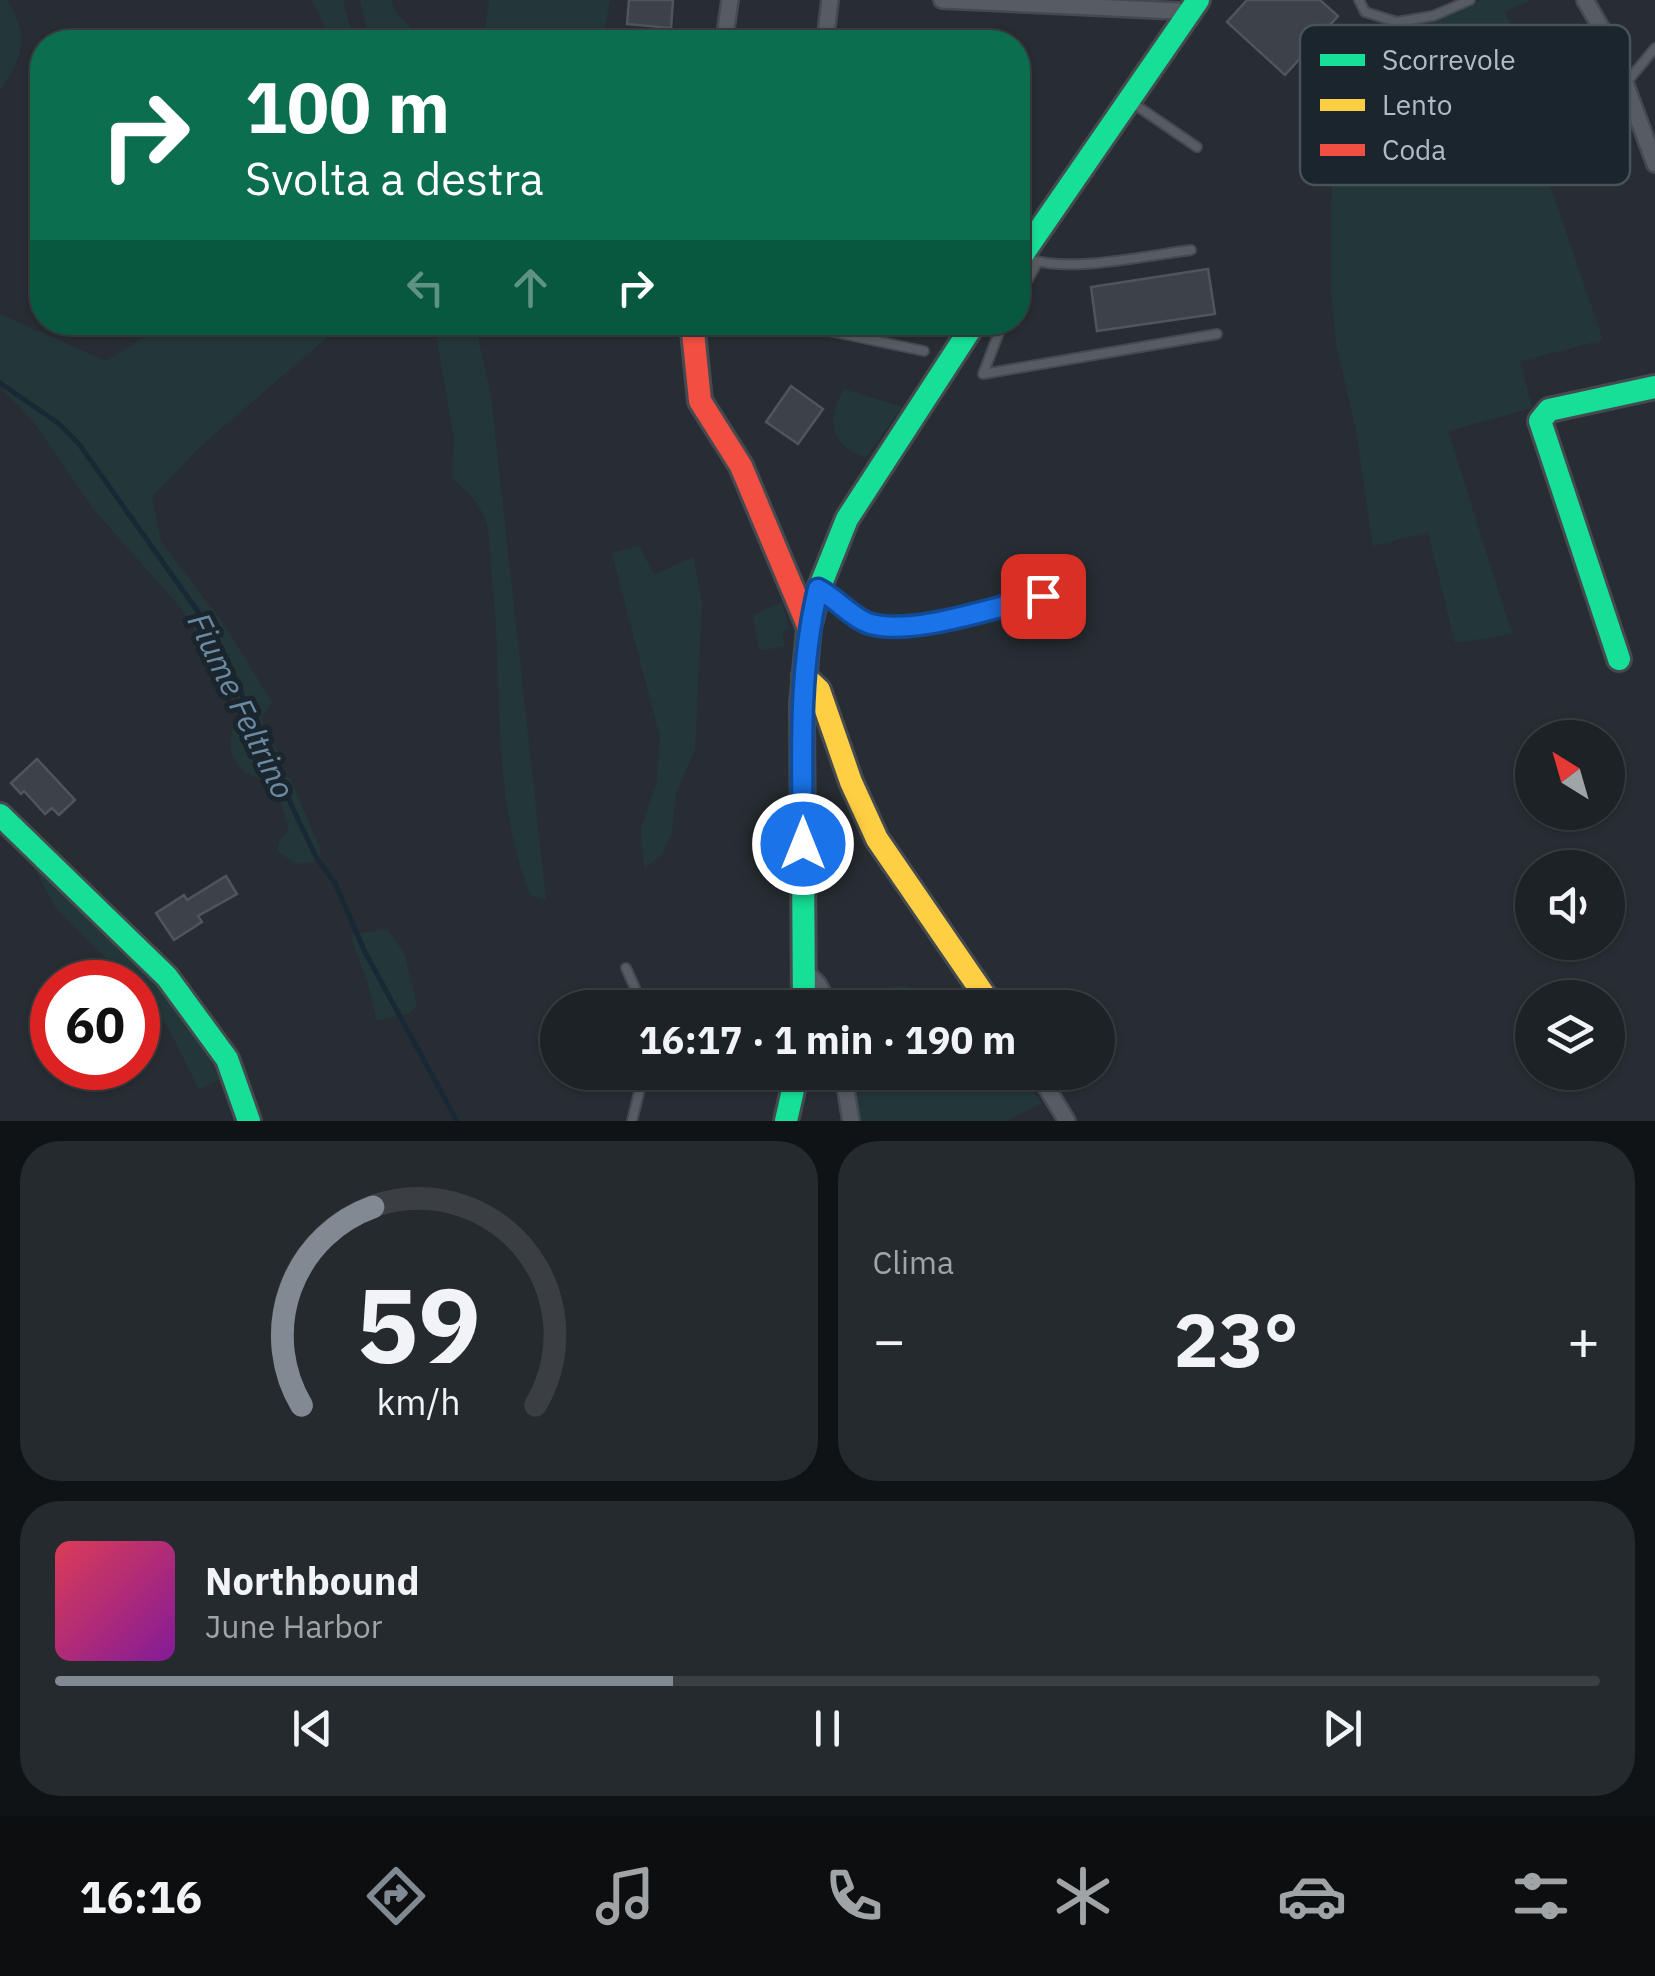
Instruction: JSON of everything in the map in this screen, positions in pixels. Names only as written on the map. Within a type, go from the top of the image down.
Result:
[{"type":"street","points":[[726,30],[730,0]]},
{"type":"street","points":[[826,30],[830,0]]},
{"type":"street","points":[[942,0],[1193,9]]},
{"type":"street","points":[[1585,0],[1600,25]]},
{"type":"street","points":[[1030,252],[1193,9]]},
{"type":"street","points":[[1630,95],[1655,164]]},
{"type":"street","points":[[693,335],[700,401],[741,466],[809,628]]},
{"type":"street","points":[[804,990],[804,676],[818,589],[847,519],[967,335]]},
{"type":"street","points":[[1619,659],[1540,421],[1549,410],[1655,387]]},
{"type":"street","points":[[804,676],[819,690],[876,839],[981,990]]},
{"type":"street","points":[[0,815],[167,977],[227,1058],[249,1121]]},
{"type":"street","points":[[804,970],[821,990]]},
{"type":"street","points":[[786,1121],[793,1090]]},
{"type":"street","points":[[846,1090],[851,1121]]},
{"type":"street","points":[[1048,1090],[1067,1121]]},
{"type":"lane","points":[[1359,0],[1366,12],[1397,22],[1433,16],[1470,0]]},
{"type":"lane","points":[[1630,79],[1655,48]]},
{"type":"lane","points":[[1130,102],[1196,147]]},
{"type":"lane","points":[[1030,261],[1060,266],[1192,250]]},
{"type":"lane","points":[[998,335],[982,374],[1217,334]]},
{"type":"lane","points":[[848,335],[924,351]]},
{"type":"lane","points":[[818,589],[868,624],[906,628],[1043,596]]},
{"type":"lane","points":[[626,968],[636,990]]},
{"type":"lane","points":[[632,1121],[640,1090]]},
{"type":"shaded area","points":[[0,0],[7,0],[14,14],[21,47],[0,91]]},
{"type":"shaded area","points":[[312,0],[343,0],[351,30],[323,30]]},
{"type":"shaded area","points":[[360,0],[391,0],[395,12],[414,30],[367,30]]},
{"type":"shaded area","points":[[489,0],[610,0],[604,30],[485,30]]},
{"type":"shaded area","points":[[1482,0],[1532,0],[1505,11],[1510,25],[1426,25]]},
{"type":"shaded area","points":[[1332,185],[1550,185],[1603,340],[1520,361],[1532,408],[1448,431],[1512,634],[1455,643],[1428,532],[1373,546],[1356,430],[1336,343],[1331,291]]},
{"type":"shaded area","points":[[0,314],[30,327],[30,335],[47,335],[106,361],[144,335],[330,335],[202,445],[152,497],[161,542],[225,626],[272,702],[261,718],[279,752],[274,779],[290,778],[321,850],[317,861],[296,864],[277,851],[289,829],[274,780],[247,774],[233,756],[232,732],[243,707],[181,608],[95,511],[33,421],[0,387]]},
{"type":"shaded area","points":[[436,335],[478,335],[491,397],[546,900],[531,896],[509,819],[489,535],[479,507],[452,478],[454,439]]},
{"type":"shaded area","points":[[844,389],[902,407],[866,457],[845,446],[835,430],[835,411]]},
{"type":"shaded area","points":[[639,546],[654,575],[693,557],[702,603],[695,749],[676,793],[672,831],[663,853],[644,869],[641,829],[657,781],[660,737],[612,553]]},
{"type":"shaded area","points":[[782,602],[789,628],[782,632],[785,646],[759,651],[753,615]]},
{"type":"shaded area","points":[[23,848],[141,960],[108,960],[56,908]]},
{"type":"shaded area","points":[[387,929],[404,953],[417,1006],[408,1014],[377,1021],[350,935]]},
{"type":"shaded area","points":[[160,985],[195,1032],[220,1079],[199,1090],[160,1017]]},
{"type":"shaded area","points":[[904,985],[919,990],[872,990]]},
{"type":"shaded area","points":[[853,1090],[1032,1090],[1042,1103],[1006,1121],[858,1121]]},
{"type":"building","points":[[629,0],[673,0],[671,28],[627,24]]},
{"type":"building","points":[[1247,0],[1320,0],[1338,16],[1330,25],[1300,25],[1300,58],[1285,75],[1227,22]]},
{"type":"building","points":[[1208,269],[1215,314],[1097,331],[1091,287]]},
{"type":"building","points":[[791,386],[823,409],[798,444],[766,422]]},
{"type":"building","points":[[37,759],[75,800],[59,815],[52,808],[45,814],[11,783]]},
{"type":"building","points":[[226,876],[237,894],[198,916],[202,922],[174,940],[156,913]]},
{"type":"waterway","name":"Fiume Feltrino","points":[[0,383],[58,423],[79,444],[206,623],[257,731],[265,766],[289,800],[316,857],[335,883],[365,952],[457,1121]]},
{"type":"traffic: fast","points":[[1030,244],[1198,0]]},
{"type":"traffic: fast","points":[[804,990],[802,704],[809,628],[819,589],[847,519],[967,335]]},
{"type":"traffic: fast","points":[[1619,659],[1540,421],[1549,410],[1655,387]]},
{"type":"traffic: fast","points":[[0,815],[167,977],[227,1059],[249,1121]]},
{"type":"traffic: fast","points":[[786,1121],[793,1090]]},
{"type":"traffic: slow","points":[[804,676],[819,690],[851,782],[877,839],[981,990]]},
{"type":"traffic: jam","points":[[693,335],[700,401],[741,466],[809,628]]},
{"type":"route","points":[[803,844],[802,704],[809,628],[818,589],[868,624],[906,628],[1043,596]]}]
